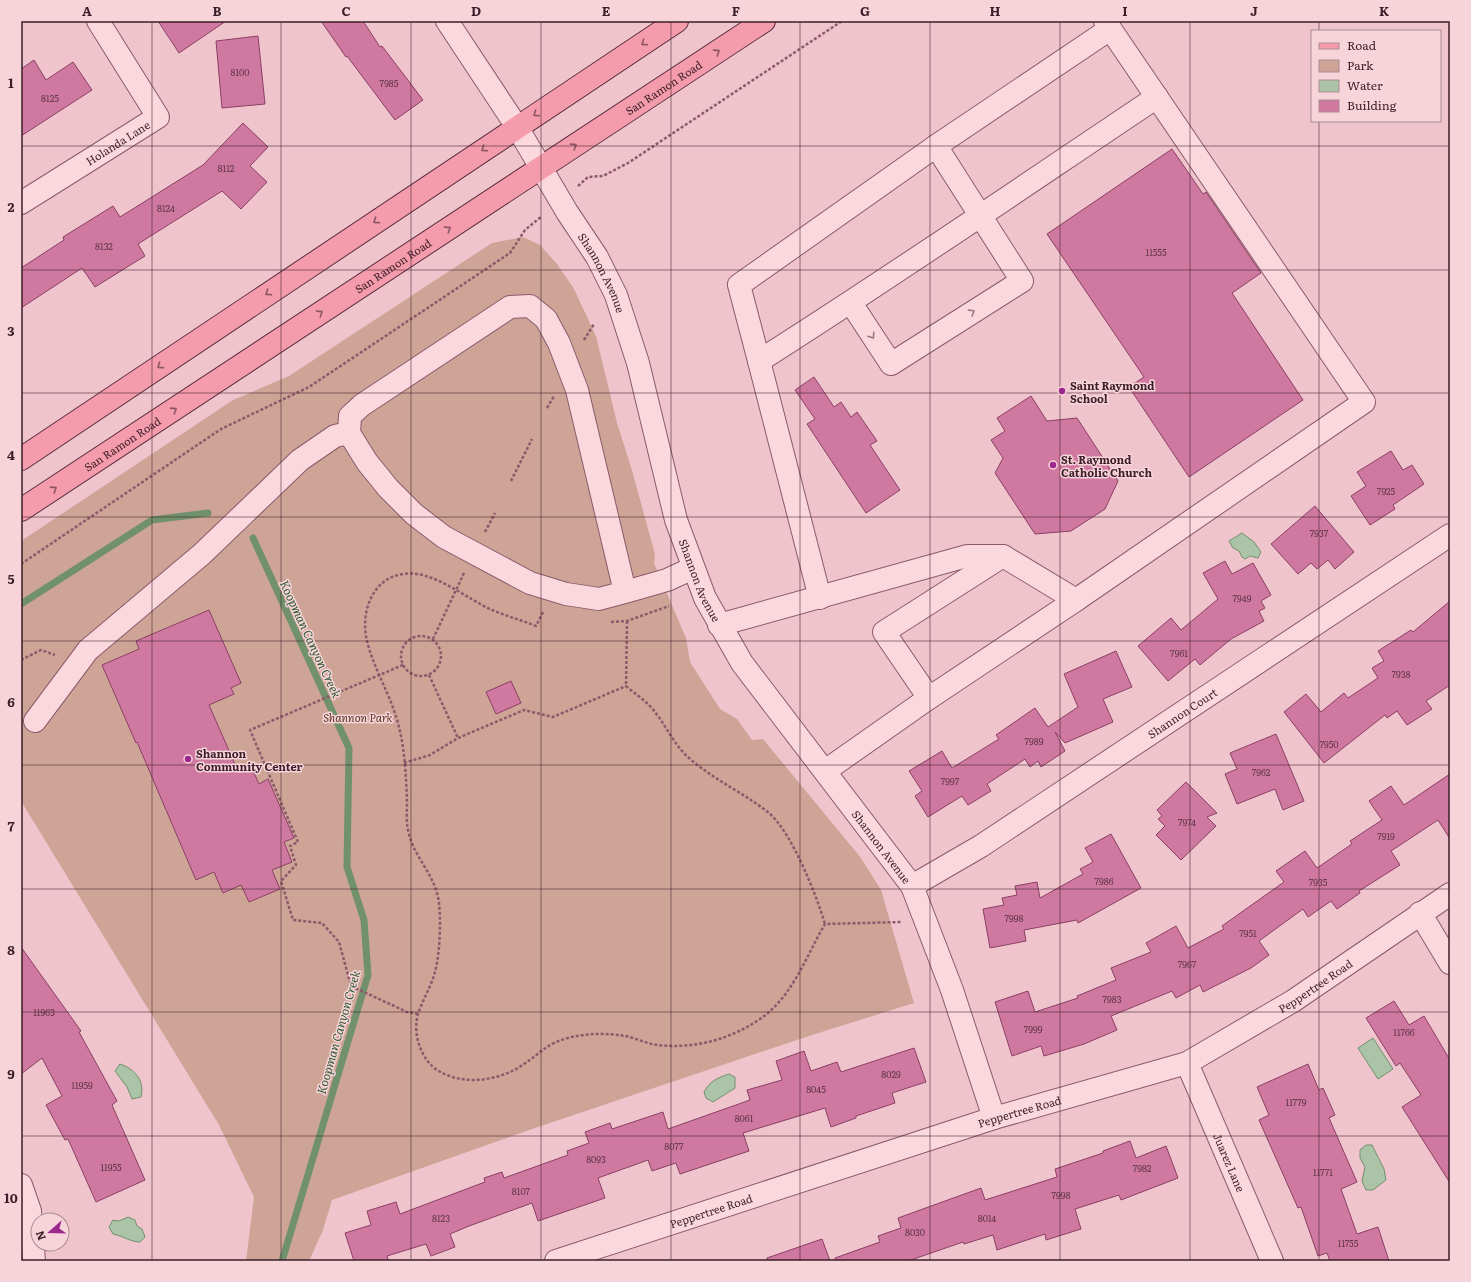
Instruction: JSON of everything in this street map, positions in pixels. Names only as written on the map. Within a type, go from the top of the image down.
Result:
[{"type":"main road","points":[[21,458],[677,21]]},
{"type":"main road","name":"San Ramon Road","points":[[21,510],[764,21]]},
{"type":"street","name":"Holanda Lane","points":[[21,204],[158,117],[98,21]]},
{"type":"street","name":"Shannon Avenue","points":[[447,21],[517,127],[567,212],[597,257],[616,295],[636,356],[676,520],[705,598],[719,625],[742,663],[912,886],[952,990],[994,1118]]},
{"type":"street","points":[[820,598],[739,285],[1108,25],[1364,402],[1076,600],[929,698],[825,771]]},
{"type":"street","points":[[759,362],[851,303],[1156,97]]},
{"type":"street","points":[[851,303],[891,364],[1022,281],[936,146]]},
{"type":"street","points":[[625,592],[577,390],[559,343],[546,319],[530,306],[510,307],[362,405],[350,416],[349,433],[367,462],[388,488],[414,514],[444,537],[530,583],[566,594],[599,599],[625,592],[667,580],[693,568]]},
{"type":"street","points":[[35,721],[88,650],[202,554],[300,460],[335,436],[349,433]]},
{"type":"street","name":"Shannon Court","points":[[912,886],[981,846],[1450,535]]},
{"type":"street","points":[[719,625],[967,556],[1003,556],[1076,600]]},
{"type":"street","points":[[929,698],[884,632],[1003,556]]},
{"type":"street","name":"Peppertree Road","points":[[556,1261],[994,1118],[1187,1063],[1293,1001],[1450,894]]},
{"type":"street","points":[[1420,913],[1450,963]]},
{"type":"street","name":"Juarez Lane","points":[[1187,1063],[1272,1261]]},
{"type":"street","points":[[21,1185],[30,1211],[34,1261]]},
{"type":"path","points":[[588,177],[603,176],[628,163],[842,21]]},
{"type":"path","points":[[21,564],[221,429],[310,387],[510,253],[525,230]]},
{"type":"path","points":[[580,346],[594,324]]},
{"type":"path","points":[[547,408],[555,394]]},
{"type":"path","points":[[511,481],[532,439]]},
{"type":"path","points":[[482,538],[495,513]]},
{"type":"path","points":[[433,639],[465,571]]},
{"type":"path","points":[[550,613],[542,612],[536,626],[492,610],[434,578],[403,574],[382,582],[371,595],[366,618],[367,640],[399,724],[404,764],[408,829],[416,853],[432,878],[439,903],[439,945],[436,969],[430,991],[418,1014],[416,1033],[421,1052],[432,1066],[451,1077],[476,1080],[502,1076],[524,1065],[546,1046],[570,1038],[600,1033],[626,1036],[657,1045],[684,1046],[710,1042],[738,1031],[759,1020],[777,1003],[795,982],[809,952],[825,924],[814,890],[783,830],[771,815],[751,800],[709,774],[688,758],[669,735],[655,711],[626,686]]},
{"type":"path","points":[[607,622],[627,621],[676,603]]},
{"type":"path","points":[[626,686],[627,621]]},
{"type":"path","points":[[424,635],[433,639],[440,646],[441,661],[437,669],[429,675],[414,675],[403,665],[402,651],[410,639],[424,635]]},
{"type":"path","points":[[21,660],[41,650],[57,656],[75,666]]},
{"type":"path","points":[[403,665],[250,730],[298,842],[290,846],[296,865],[281,881],[293,920],[322,923],[339,942],[351,986],[407,1012],[418,1014]]},
{"type":"path","points":[[429,675],[458,738]]},
{"type":"path","points":[[404,764],[430,755],[458,738],[524,710],[553,717],[626,686]]},
{"type":"path","points":[[825,924],[925,921]]},
{"type":"green space","name":"Shannon Park","points":[[523,237],[540,245],[557,264],[573,287],[596,336],[617,423],[655,554],[654,563],[686,638],[690,662],[720,709],[737,719],[752,740],[763,739],[861,858],[881,890],[914,1003],[812,1035],[535,1128],[332,1200],[323,1230],[309,1261],[246,1261],[254,1197],[219,1125],[21,801],[21,541],[233,400],[289,376],[492,243]]},
{"type":"water","points":[[1242,533],[1254,542],[1261,552],[1258,558],[1250,556],[1245,559],[1239,551],[1233,548],[1229,541]]},
{"type":"water","points":[[1373,1038],[1393,1069],[1378,1079],[1358,1048]]},
{"type":"water","points":[[120,1064],[130,1069],[138,1076],[142,1086],[141,1097],[132,1099],[127,1087],[115,1071]]},
{"type":"water","points":[[729,1074],[735,1077],[735,1088],[713,1102],[706,1098],[704,1092],[709,1085],[717,1079]]},
{"type":"water","points":[[1366,1145],[1372,1145],[1384,1169],[1386,1180],[1373,1190],[1366,1190],[1362,1181],[1365,1167],[1360,1158],[1360,1150]]},
{"type":"water","points":[[128,1217],[135,1220],[137,1226],[142,1229],[145,1237],[140,1242],[113,1234],[109,1227],[113,1220],[119,1221]]},
{"type":"building","points":[[158,21],[226,21],[179,53]]},
{"type":"building","points":[[321,21],[363,21],[380,47],[382,46],[423,100],[395,120],[347,56],[346,57]]},
{"type":"building","points":[[258,36],[265,104],[222,108],[216,41]]},
{"type":"building","points":[[34,60],[46,80],[73,62],[92,90],[21,136],[21,69]]},
{"type":"building","points":[[243,123],[268,147],[250,166],[267,182],[241,209],[222,191],[138,244],[145,256],[95,287],[82,268],[21,308],[21,268],[64,240],[63,237],[113,206],[120,217],[203,165]]},
{"type":"building","points":[[1172,149],[1203,194],[1206,192],[1261,273],[1232,293],[1303,400],[1189,477],[1129,387],[1144,377],[1047,234]]},
{"type":"building","points":[[814,377],[834,407],[841,402],[851,417],[857,412],[877,441],[870,445],[900,490],[866,513],[807,424],[815,419],[795,390]]},
{"type":"building","name":"St. Raymond Catholic Church","points":[[1031,396],[1047,421],[1077,418],[1118,481],[1105,509],[1071,531],[1035,534],[995,473],[1003,458],[991,440],[1005,431],[997,418]]},
{"type":"building","points":[[1391,451],[1403,470],[1412,465],[1424,484],[1393,505],[1395,509],[1370,525],[1351,496],[1366,486],[1357,472]]},
{"type":"building","points":[[1315,506],[1354,552],[1335,569],[1328,560],[1317,569],[1311,563],[1298,574],[1271,544]]},
{"type":"building","points":[[1225,561],[1232,574],[1253,563],[1271,595],[1261,601],[1265,608],[1259,611],[1264,621],[1231,639],[1200,665],[1195,659],[1168,681],[1138,646],[1171,618],[1181,630],[1218,599],[1203,573]]},
{"type":"building","points":[[1450,601],[1450,685],[1426,701],[1432,709],[1407,725],[1397,711],[1387,718],[1385,715],[1324,763],[1284,712],[1306,694],[1321,712],[1344,693],[1348,698],[1378,678],[1372,668],[1384,661],[1378,651],[1411,630],[1413,632]]},
{"type":"building","name":"Shannon Community Center","points":[[209,610],[241,683],[231,688],[234,694],[209,705],[237,769],[250,764],[259,784],[268,779],[294,838],[284,842],[292,862],[272,870],[280,889],[249,902],[241,885],[223,893],[214,872],[196,880],[137,742],[136,743],[102,665],[139,649],[136,641]]},
{"type":"building","points":[[1116,651],[1132,687],[1103,699],[1113,722],[1065,743],[1055,732],[1065,751],[1041,767],[1038,761],[1030,767],[1025,759],[987,784],[991,791],[968,805],[962,796],[928,817],[915,796],[922,791],[909,771],[942,751],[952,768],[999,739],[996,735],[1035,708],[1048,727],[1078,707],[1064,674]]},
{"type":"building","points":[[511,681],[521,703],[496,714],[486,692]]},
{"type":"building","points":[[1276,734],[1304,801],[1283,810],[1275,789],[1237,804],[1225,774],[1237,769],[1230,753]]},
{"type":"building","points":[[1450,774],[1450,839],[1438,820],[1391,851],[1400,865],[1359,891],[1360,893],[1337,909],[1331,901],[1308,917],[1303,909],[1259,941],[1269,955],[1251,968],[1203,992],[1200,985],[1176,998],[1172,991],[1111,1016],[1117,1030],[1084,1044],[1044,1056],[1041,1046],[1012,1056],[995,1002],[1028,991],[1035,1012],[1078,998],[1077,996],[1116,980],[1111,968],[1151,952],[1146,943],[1176,926],[1188,948],[1224,929],[1222,926],[1284,882],[1276,871],[1305,851],[1317,868],[1352,844],[1350,841],[1382,820],[1369,801],[1391,786],[1404,805]]},
{"type":"building","points":[[1186,782],[1217,813],[1207,817],[1216,826],[1181,860],[1156,835],[1165,826],[1158,819],[1162,816],[1157,810]]},
{"type":"building","points":[[1111,834],[1141,888],[1078,923],[1077,920],[1024,930],[1026,941],[990,948],[983,909],[1004,905],[1002,898],[1017,895],[1015,886],[1037,882],[1040,898],[1083,874],[1080,869],[1093,862],[1085,848]]},
{"type":"building","points":[[21,947],[81,1031],[79,1032],[117,1101],[112,1105],[145,1180],[96,1202],[68,1139],[65,1140],[46,1105],[62,1096],[42,1058],[21,1074]]},
{"type":"building","points":[[1394,1001],[1409,1025],[1424,1016],[1450,1060],[1450,1183],[1402,1107],[1421,1095],[1400,1063],[1396,1066],[1366,1018]]},
{"type":"building","points":[[914,1048],[926,1082],[892,1093],[895,1103],[856,1116],[856,1118],[831,1127],[825,1108],[743,1133],[749,1151],[680,1174],[676,1163],[652,1171],[648,1160],[598,1178],[605,1198],[538,1221],[532,1203],[469,1226],[450,1234],[455,1247],[431,1256],[426,1244],[387,1256],[389,1261],[354,1261],[345,1233],[371,1225],[367,1211],[396,1202],[400,1214],[485,1182],[484,1178],[502,1172],[504,1178],[568,1155],[567,1151],[589,1143],[585,1132],[610,1123],[612,1129],[663,1112],[668,1129],[750,1100],[747,1090],[782,1080],[776,1061],[804,1051],[811,1071],[837,1062],[841,1072]]},
{"type":"building","points":[[1308,1064],[1319,1090],[1323,1088],[1335,1115],[1329,1118],[1357,1182],[1341,1189],[1357,1234],[1378,1227],[1389,1261],[1330,1261],[1327,1253],[1318,1256],[1301,1207],[1298,1208],[1259,1120],[1269,1115],[1257,1087]]},
{"type":"building","points":[[1130,1141],[1136,1158],[1166,1146],[1178,1178],[1121,1200],[1119,1195],[1075,1209],[1081,1229],[1046,1240],[1045,1234],[997,1250],[993,1235],[964,1244],[963,1242],[908,1261],[835,1261],[835,1258],[880,1242],[878,1236],[901,1228],[898,1218],[981,1188],[985,1200],[1057,1177],[1055,1169],[1103,1153],[1103,1151]]},
{"type":"building","points":[[822,1239],[830,1261],[767,1261],[767,1258]]},
{"type":"waterway","name":"Koopman Canyon Creek","points":[[21,604],[152,520],[208,513]]},
{"type":"waterway","name":"Koopman Canyon Creek","points":[[253,538],[349,748],[347,867],[364,920],[368,975],[282,1261]]},
{"type":"place","name":"Saint Raymond School","points":[[1062,391]]},
{"type":"place","name":"St. Raymond Catholic Church","points":[[1053,465]]},
{"type":"place","name":"Shannon Community Center","points":[[188,759]]}]
